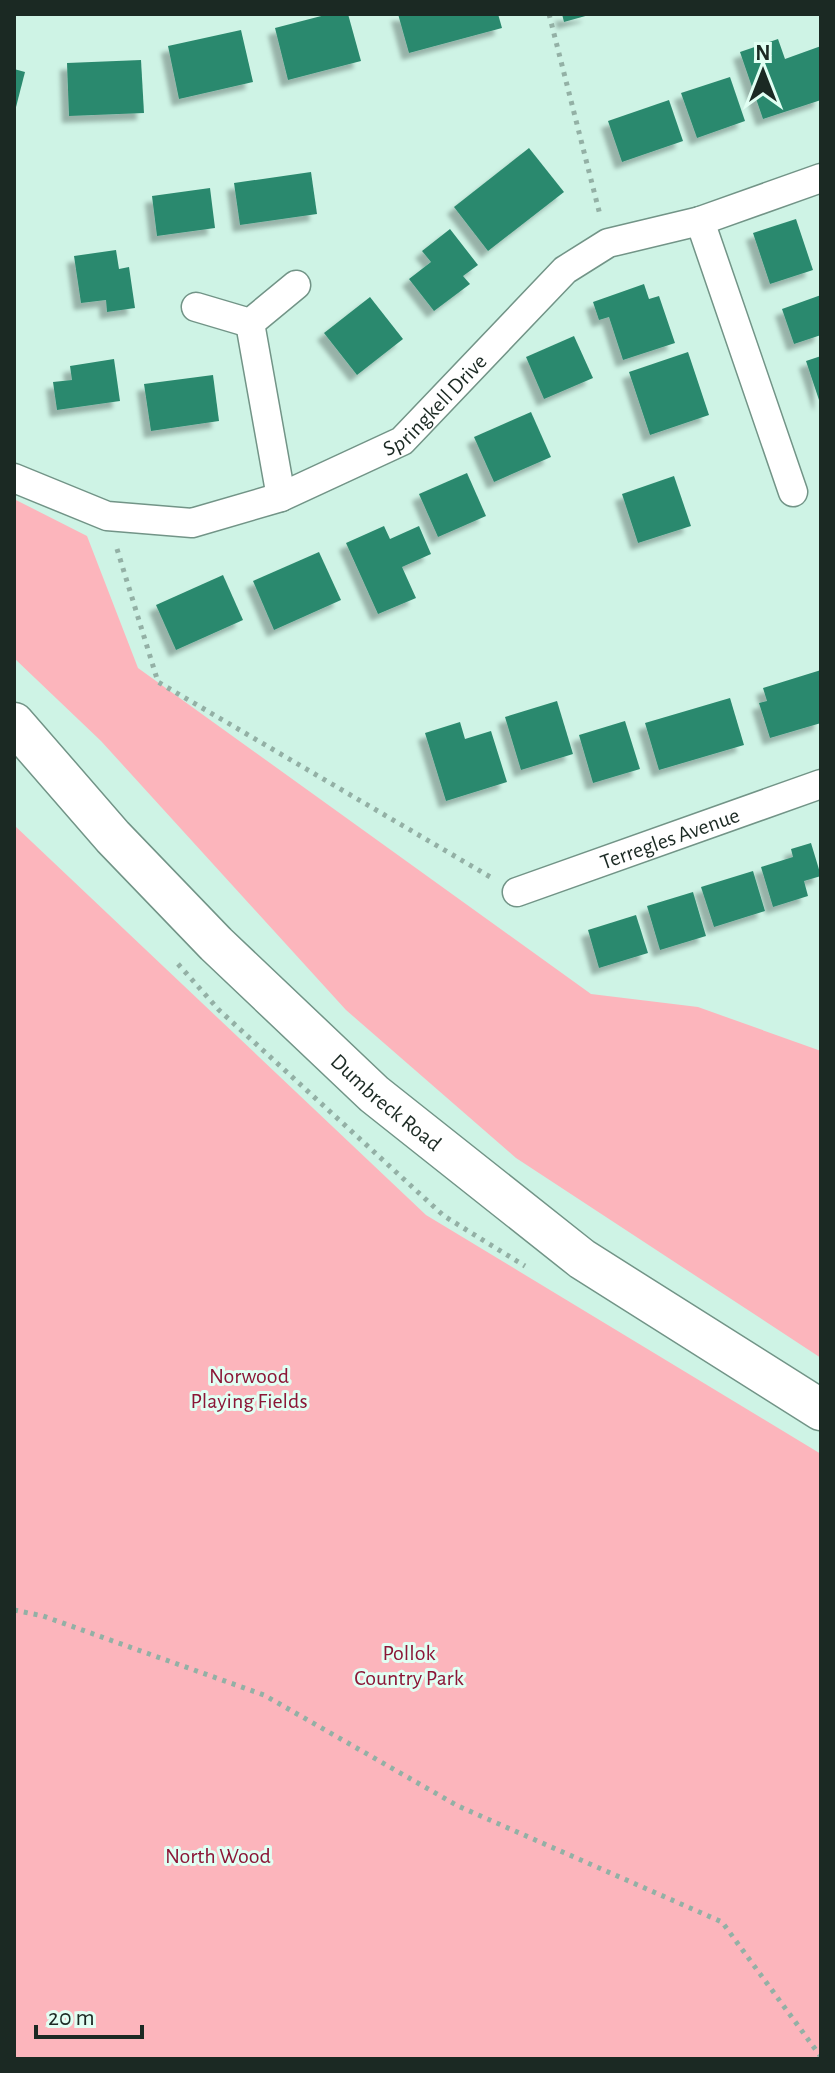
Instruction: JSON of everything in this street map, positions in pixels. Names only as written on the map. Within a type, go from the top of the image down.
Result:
[{"type":"main road","name":"Dumbreck Road","points":[[14,723],[113,837],[195,923],[374,1094],[582,1259],[821,1410]]},
{"type":"street","name":"Springkell Drive","points":[[14,478],[107,516],[192,523],[281,497],[402,441],[565,270],[608,243],[700,221],[821,178]]},
{"type":"street","points":[[700,221],[793,492]]},
{"type":"street","points":[[250,323],[296,285]]},
{"type":"street","points":[[196,307],[250,323]]},
{"type":"street","points":[[250,323],[281,497]]},
{"type":"street","name":"Terregles Avenue","points":[[517,892],[821,784]]},
{"type":"path","points":[[549,14],[608,243]]},
{"type":"path","points":[[107,516],[158,682],[517,892]]},
{"type":"path","points":[[14,1610],[43,1616],[264,1695],[458,1806],[722,1922],[821,2057]]},
{"type":"green space","points":[[14,499],[87,536],[138,668],[591,994],[698,1007],[821,1051],[821,1358],[516,1158],[346,1010],[101,741],[14,658]]},
{"type":"green space","name":"Pollok Country Park","points":[[14,825],[426,1215],[821,1454],[821,2059],[14,2059]]},
{"type":"building","points":[[329,14],[348,14],[361,61],[288,80],[275,28]]},
{"type":"building","points":[[398,14],[498,14],[502,28],[409,53]]},
{"type":"building","points":[[562,14],[588,14],[589,15],[564,22]]},
{"type":"building","points":[[241,30],[253,82],[179,99],[168,46]]},
{"type":"building","points":[[778,39],[785,59],[821,46],[821,100],[763,119],[740,52]]},
{"type":"building","points":[[141,60],[144,113],[69,116],[67,63]]},
{"type":"building","points":[[14,69],[25,72],[15,111],[14,111]]},
{"type":"building","points":[[730,77],[745,121],[697,138],[681,93]]},
{"type":"building","points":[[669,100],[683,141],[622,162],[608,121]]},
{"type":"building","points":[[529,148],[564,192],[488,251],[454,207]]},
{"type":"building","points":[[311,172],[317,214],[240,225],[234,183]]},
{"type":"building","points":[[210,188],[215,228],[157,236],[152,196]]},
{"type":"building","points":[[796,219],[813,270],[770,284],[753,233]]},
{"type":"building","points":[[450,229],[478,265],[463,276],[470,284],[434,311],[409,279],[431,262],[422,251]]},
{"type":"building","points":[[116,250],[119,269],[129,267],[135,308],[107,312],[106,300],[81,303],[74,256]]},
{"type":"building","points":[[644,284],[649,299],[659,296],[675,343],[623,360],[609,317],[599,320],[593,302]]},
{"type":"building","points":[[821,295],[821,335],[794,344],[782,309]]},
{"type":"building","points":[[370,297],[403,339],[357,375],[324,333]]},
{"type":"building","points":[[574,336],[593,378],[544,399],[526,357]]},
{"type":"building","points":[[688,352],[709,415],[650,435],[629,372]]},
{"type":"building","points":[[821,356],[821,403],[820,403],[806,361]]},
{"type":"building","points":[[114,359],[120,401],[57,410],[53,382],[72,380],[70,366]]},
{"type":"building","points":[[213,375],[219,421],[151,431],[144,384]]},
{"type":"building","points":[[531,412],[551,457],[494,482],[474,437]]},
{"type":"building","points":[[467,473],[486,516],[438,537],[419,494]]},
{"type":"building","points":[[674,476],[691,526],[638,543],[622,494]]},
{"type":"building","points":[[384,526],[390,539],[419,526],[431,554],[402,567],[416,598],[378,614],[346,543]]},
{"type":"building","points":[[319,552],[341,600],[274,630],[253,581]]},
{"type":"building","points":[[223,575],[243,620],[176,650],[156,605]]},
{"type":"building","points":[[821,670],[821,723],[770,738],[759,703],[767,701],[763,688]]},
{"type":"building","points":[[730,698],[744,745],[659,770],[645,723]]},
{"type":"building","points":[[557,701],[573,754],[521,770],[505,717]]},
{"type":"building","points":[[625,721],[640,769],[593,783],[579,735]]},
{"type":"building","points":[[460,722],[465,739],[491,731],[507,782],[446,801],[425,733]]},
{"type":"building","points":[[811,843],[821,876],[804,881],[808,896],[773,907],[761,867],[793,857],[791,849]]},
{"type":"building","points":[[753,871],[765,911],[714,927],[701,887]]},
{"type":"building","points":[[693,892],[706,936],[660,950],[647,906]]},
{"type":"building","points":[[636,915],[648,953],[599,968],[588,930]]},
{"type":"park label","name":"Norwood Playing Fields","points":[[249,1388]]},
{"type":"park label","name":"North Wood","points":[[218,1855]]}]
